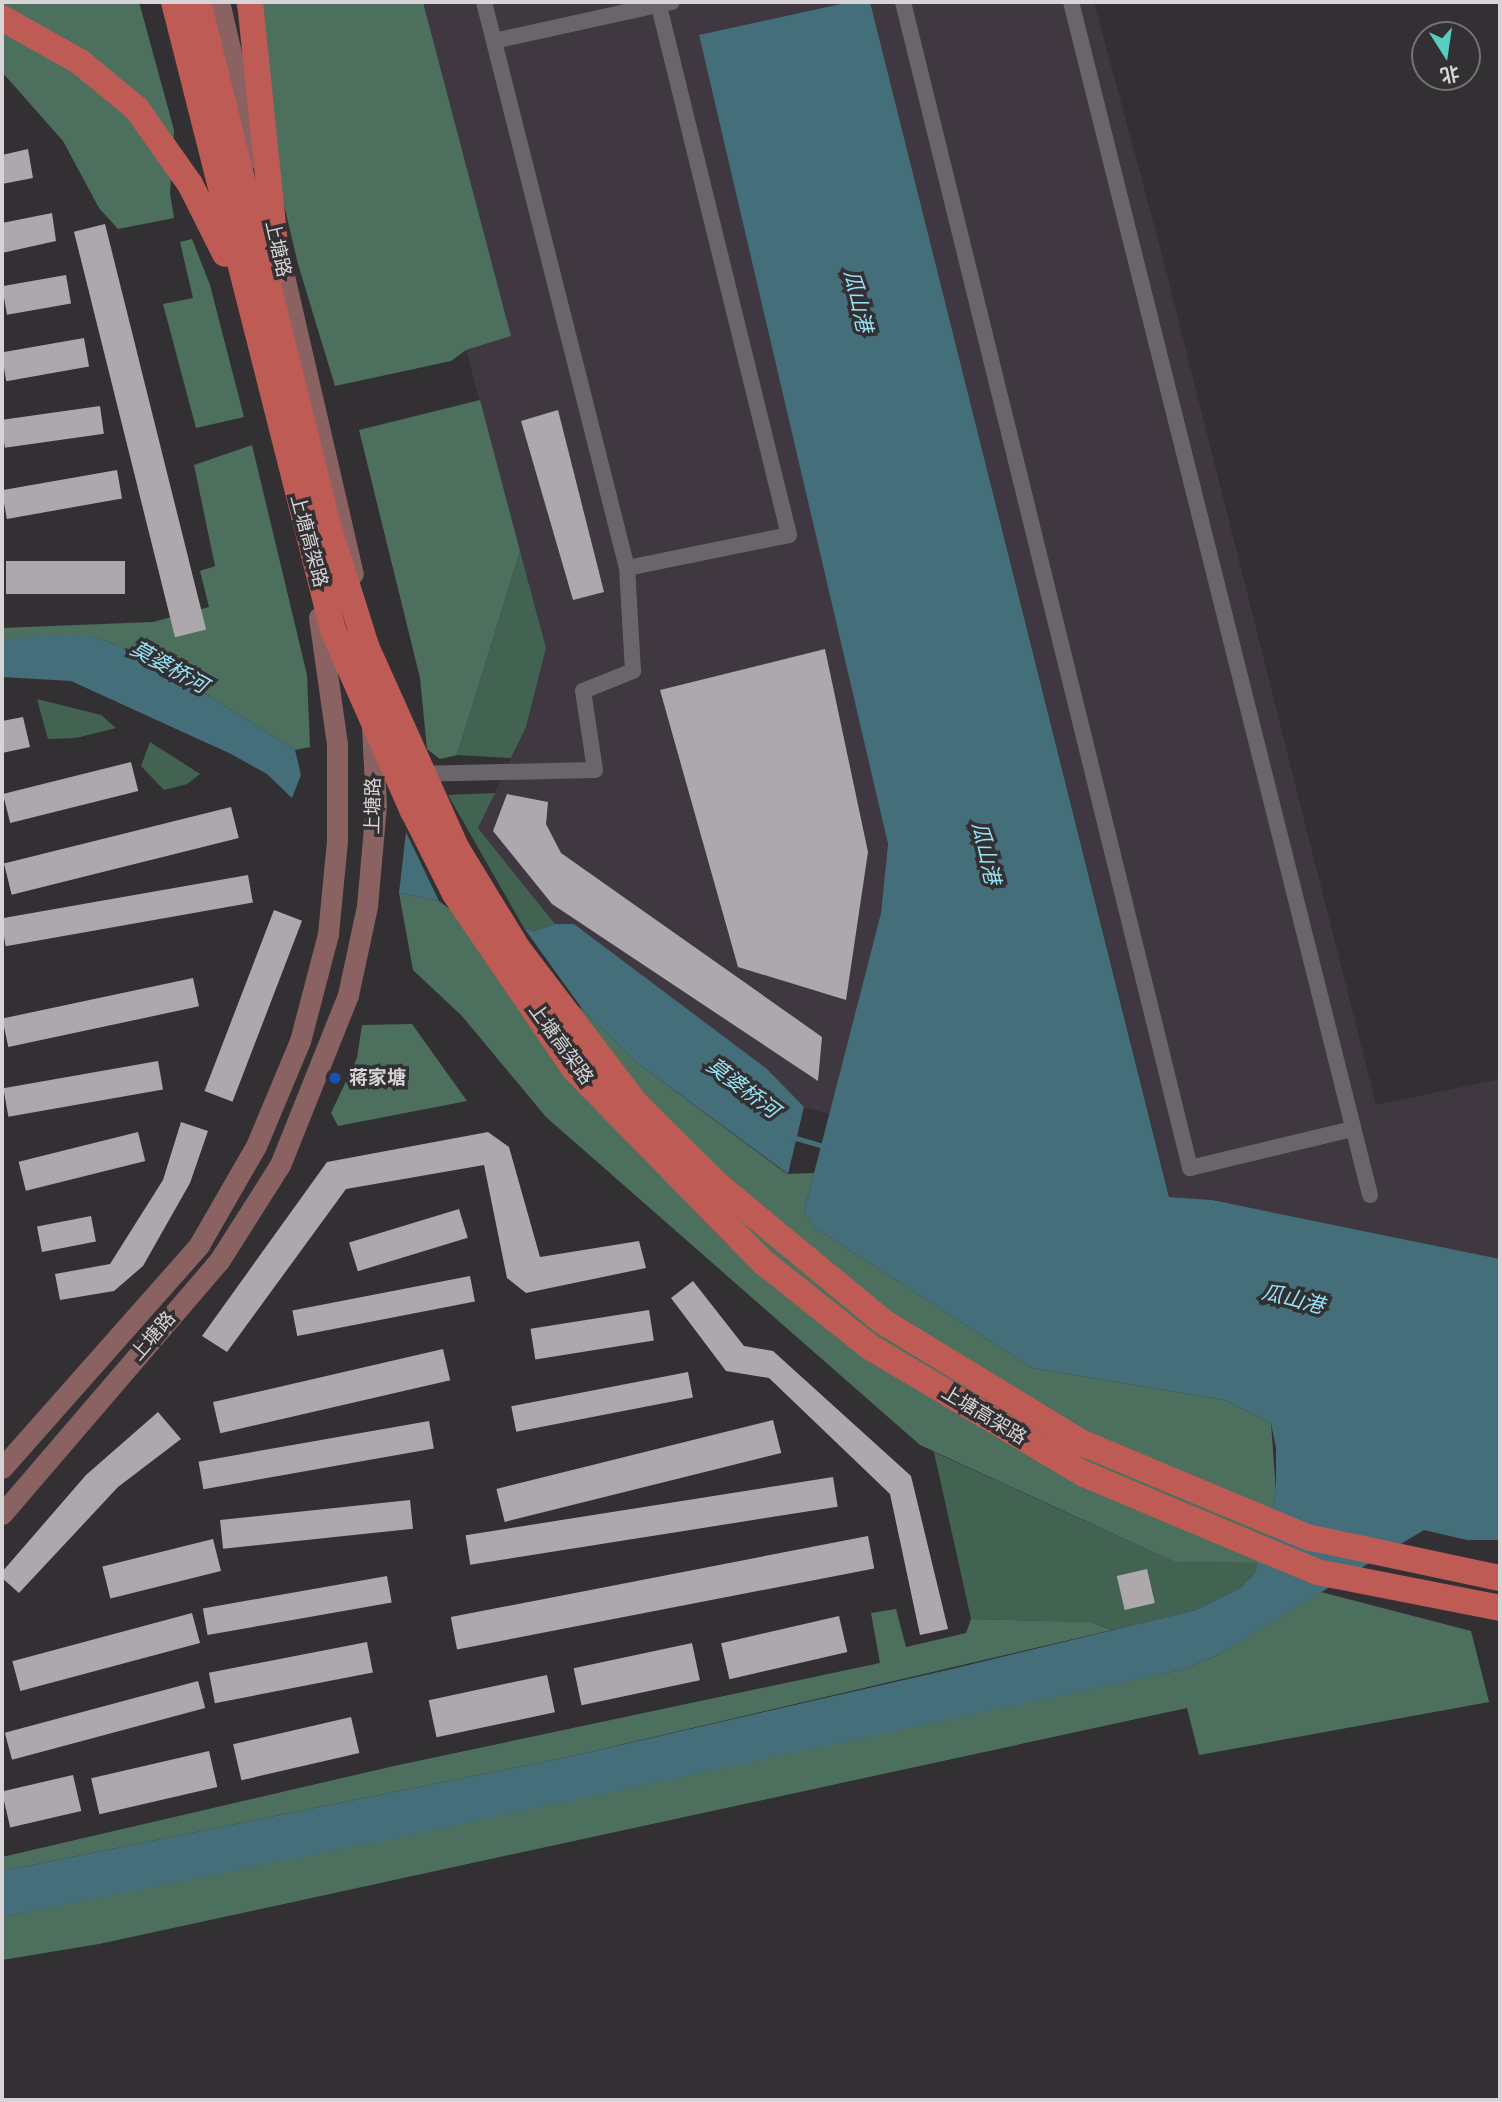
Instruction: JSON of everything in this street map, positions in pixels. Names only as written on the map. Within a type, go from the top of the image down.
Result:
[{"type":"highway","name":"上塘高架路","points":[[174,2],[333,630],[413,811],[456,894],[575,1070],[686,1187],[763,1262],[870,1347],[1084,1474],[1317,1572],[1500,1608]]},
{"type":"highway","name":"上塘高架路","points":[[198,2],[285,356],[355,609],[402,734],[457,849],[518,949],[636,1104],[719,1186],[882,1321],[1080,1442],[1307,1537],[1500,1578]]},
{"type":"highway","points":[[250,6],[285,356]]},
{"type":"highway","points":[[2,18],[80,62],[137,109],[169,149],[209,219],[257,331]]},
{"type":"main road","name":"上塘路","points":[[2,1467],[199,1245],[256,1146],[300,1041],[328,934],[337,841],[337,744],[324,640],[174,2]]},
{"type":"main road","name":"上塘路","points":[[2,1514],[219,1261],[280,1165],[348,995],[367,906],[374,775],[370,689],[348,542],[219,2]]},
{"type":"street","points":[[374,775],[595,770],[583,691],[633,671],[627,568],[484,2]]},
{"type":"street","points":[[903,2],[1190,1168],[1353,1129]]},
{"type":"street","points":[[1071,2],[1370,1195]]},
{"type":"street","points":[[495,41],[663,3],[789,535],[627,568]]},
{"type":"shaded area","points":[[423,2],[850,2],[699,36],[888,844],[881,913],[829,1114],[804,1107],[767,1069],[574,924],[555,924],[478,828],[526,727],[546,648],[466,350],[511,335]]},
{"type":"shaded area","points":[[870,2],[1094,2],[1162,255],[1376,1105],[1500,1079],[1500,1259],[1212,1200],[1170,1197]]},
{"type":"green space","points":[[2,2],[139,2],[174,130],[170,193],[174,218],[118,229],[99,208],[63,141],[2,72]]},
{"type":"green space","points":[[236,2],[423,2],[511,336],[466,350],[451,361],[335,386],[298,264]]},
{"type":"green space","points":[[192,239],[210,285],[244,417],[196,428],[163,304],[193,298],[180,242]]},
{"type":"green space","points":[[480,400],[520,551],[457,755],[440,759],[427,749],[420,678],[359,430]]},
{"type":"green space","points":[[252,445],[307,675],[310,747],[295,750],[173,673],[112,643],[91,636],[2,640],[2,628],[153,622],[209,607],[200,571],[215,566],[194,465]]},
{"type":"green space","points":[[520,551],[546,648],[526,727],[511,758],[457,755]]},
{"type":"green space","points":[[37,699],[101,715],[116,728],[76,738],[48,739]]},
{"type":"green space","points":[[150,742],[200,774],[187,784],[164,790],[141,766]]},
{"type":"green space","points":[[495,793],[478,828],[555,924],[535,931],[524,928],[448,795]]},
{"type":"green space","points":[[399,893],[439,901],[583,1010],[636,1062],[787,1174],[814,1173],[804,1212],[814,1227],[1032,1368],[1224,1400],[1271,1423],[1276,1492],[1258,1563],[1175,1562],[920,1445],[546,1117],[462,1016],[413,970]]},
{"type":"green space","points":[[412,1024],[467,1101],[338,1126],[331,1113],[357,1058],[362,1025]]},
{"type":"green space","points":[[934,1452],[1175,1562],[1258,1563],[1255,1573],[1240,1588],[1196,1610],[1113,1630],[1090,1622],[971,1619]]},
{"type":"green space","points":[[1321,1592],[1471,1631],[1489,1702],[1199,1755],[1187,1708],[99,1944],[2,1960],[2,1917],[1181,1670],[1216,1656]]},
{"type":"green space","points":[[896,1609],[906,1647],[966,1633],[971,1619],[1090,1622],[1112,1630],[564,1758],[2,1871],[2,1857],[394,1766],[880,1663],[871,1613]]},
{"type":"water","name":"瓜山港","points":[[850,2],[870,2],[1169,1197],[1212,1200],[1500,1259],[1500,1540],[1467,1540],[1424,1530],[1216,1656],[1181,1670],[407,1836],[2,1917],[2,1871],[564,1758],[956,1668],[1196,1610],[1240,1588],[1255,1573],[1276,1492],[1276,1448],[1271,1423],[1224,1400],[1032,1368],[814,1227],[804,1212],[881,913],[888,844],[699,35]]},
{"type":"water","points":[[50,635],[91,636],[112,643],[173,673],[295,750],[301,775],[292,798],[267,774],[231,754],[71,681],[2,677],[2,640]]},
{"type":"water","points":[[406,832],[427,876],[439,901],[399,893]]},
{"type":"water","points":[[555,924],[574,924],[767,1069],[804,1107],[788,1174],[636,1062],[583,1010],[524,928],[535,931]]},
{"type":"building","points":[[28,149],[33,178],[2,184],[2,155]]},
{"type":"building","points":[[52,213],[56,241],[2,253],[2,223]]},
{"type":"building","points":[[105,224],[206,630],[175,637],[74,232]]},
{"type":"building","points":[[66,275],[71,304],[7,315],[2,286]]},
{"type":"building","points":[[84,338],[89,367],[6,381],[2,352]]},
{"type":"building","points":[[100,406],[104,434],[5,448],[2,420]]},
{"type":"building","points":[[558,410],[604,592],[573,600],[521,421]]},
{"type":"building","points":[[117,470],[122,499],[7,519],[2,490]]},
{"type":"building","points":[[6,561],[125,561],[125,594],[6,594]]},
{"type":"building","points":[[825,649],[868,852],[846,1000],[738,967],[660,690]]},
{"type":"building","points":[[23,717],[30,747],[2,753],[2,721]]},
{"type":"building","points":[[131,762],[138,791],[10,823],[3,794]]},
{"type":"building","points":[[507,794],[548,802],[546,824],[561,853],[822,1037],[818,1081],[552,904],[493,831]]},
{"type":"building","points":[[231,807],[239,838],[12,895],[4,864]]},
{"type":"building","points":[[248,875],[253,903],[6,946],[2,918]]},
{"type":"building","points":[[274,910],[302,921],[232,1102],[204,1091]]},
{"type":"building","points":[[193,978],[199,1006],[8,1047],[2,1019]]},
{"type":"building","points":[[158,1061],[163,1090],[8,1117],[3,1088]]},
{"type":"building","points":[[181,1122],[208,1131],[190,1183],[143,1266],[114,1291],[60,1300],[55,1274],[110,1264],[163,1180]]},
{"type":"building","points":[[138,1132],[145,1161],[26,1191],[19,1162]]},
{"type":"building","points":[[488,1132],[509,1147],[540,1257],[639,1241],[646,1268],[526,1293],[507,1278],[484,1165],[346,1189],[227,1352],[202,1336],[327,1162]]},
{"type":"building","points":[[459,1209],[468,1238],[358,1271],[349,1243]]},
{"type":"building","points":[[91,1216],[96,1242],[42,1252],[37,1226]]},
{"type":"building","points":[[470,1276],[475,1302],[297,1336],[292,1311]]},
{"type":"building","points":[[693,1281],[744,1346],[773,1351],[911,1476],[948,1629],[920,1635],[890,1494],[769,1378],[726,1371],[671,1298]]},
{"type":"building","points":[[649,1310],[654,1341],[535,1359],[530,1329]]},
{"type":"building","points":[[443,1349],[450,1380],[220,1433],[213,1402]]},
{"type":"building","points":[[688,1372],[693,1398],[516,1432],[511,1406]]},
{"type":"building","points":[[158,1412],[181,1439],[118,1487],[19,1593],[2,1578],[2,1572],[86,1475]]},
{"type":"building","points":[[773,1420],[781,1453],[505,1522],[496,1489]]},
{"type":"building","points":[[429,1421],[434,1449],[203,1489],[199,1462]]},
{"type":"building","points":[[833,1477],[838,1507],[470,1565],[466,1535]]},
{"type":"building","points":[[410,1500],[413,1529],[223,1549],[220,1520]]},
{"type":"building","points":[[868,1536],[874,1568],[457,1649],[451,1617]]},
{"type":"building","points":[[213,1539],[221,1571],[110,1599],[102,1567]]},
{"type":"building","points":[[1147,1569],[1155,1603],[1125,1610],[1117,1576]]},
{"type":"building","points":[[387,1576],[392,1603],[208,1635],[203,1608]]},
{"type":"building","points":[[192,1613],[200,1643],[20,1691],[12,1661]]},
{"type":"building","points":[[839,1616],[847,1652],[729,1679],[721,1643]]},
{"type":"building","points":[[367,1642],[373,1672],[215,1703],[209,1673]]},
{"type":"building","points":[[692,1643],[700,1680],[582,1705],[574,1668]]},
{"type":"building","points":[[547,1675],[555,1712],[437,1737],[429,1700]]},
{"type":"building","points":[[198,1681],[205,1708],[12,1760],[5,1733]]},
{"type":"building","points":[[351,1717],[359,1753],[241,1780],[233,1744]]},
{"type":"building","points":[[209,1751],[217,1787],[99,1814],[91,1778]]},
{"type":"building","points":[[73,1775],[81,1811],[10,1827],[2,1791]]},
{"type":"waterway","name":"莫婆桥河","points":[[792,1137],[826,1147]]},
{"type":"place","name":"蒋家塘","points":[[335,1078]]}]
